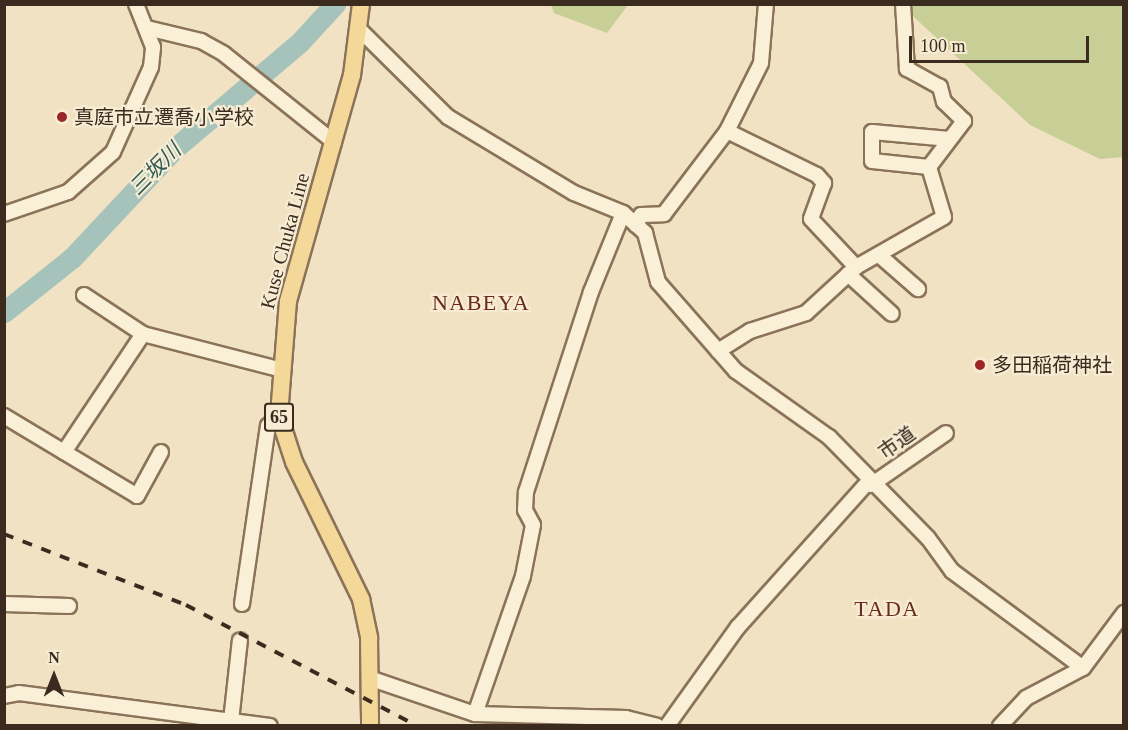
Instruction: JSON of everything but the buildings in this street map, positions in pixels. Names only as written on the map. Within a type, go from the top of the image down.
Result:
[{"type":"main road","name":"Kuse Chuka Line","points":[[361,4],[362,32],[334,142],[288,301],[279,416],[294,462],[361,599],[372,679],[370,726]]},
{"type":"street","points":[[4,214],[68,192],[113,152],[151,67],[153,46],[136,4]]},
{"type":"street","points":[[636,225],[641,215],[664,214],[728,131],[761,63],[765,4]]},
{"type":"street","points":[[903,4],[907,69],[940,87],[944,102],[964,122],[929,168]]},
{"type":"street","points":[[147,28],[201,40],[224,54],[334,142]]},
{"type":"street","points":[[362,32],[448,117],[574,193],[623,213],[636,225],[652,249],[658,282],[736,372],[829,437],[870,484],[928,538],[952,571],[1083,668]]},
{"type":"street","points":[[728,131],[817,175],[824,183],[811,219],[852,271],[892,314]]},
{"type":"street","points":[[929,168],[872,161],[872,132],[951,139]]},
{"type":"street","points":[[718,351],[750,332],[806,313],[852,271],[944,217],[929,168]]},
{"type":"street","points":[[475,714],[523,576],[533,525],[525,510],[526,492],[591,292],[623,213]]},
{"type":"street","points":[[879,255],[918,289]]},
{"type":"street","points":[[84,295],[143,334],[282,370]]},
{"type":"street","points":[[64,452],[143,334]]},
{"type":"street","points":[[4,416],[137,496],[161,452]]},
{"type":"street","points":[[242,604],[268,426],[279,416]]},
{"type":"street","name":"市道","points":[[667,726],[738,627],[870,484],[946,433]]},
{"type":"street","points":[[4,604],[69,606]]},
{"type":"street","points":[[1000,726],[1026,698],[1083,668],[1124,614]]},
{"type":"street","points":[[231,722],[240,640]]},
{"type":"street","points":[[372,679],[475,714],[626,718],[657,726]]},
{"type":"street","points":[[4,696],[19,693],[270,726]]},
{"type":"green space","points":[[551,4],[628,5],[607,33],[554,13]]},
{"type":"green space","points":[[901,5],[1123,5],[1123,157],[1100,159],[1030,125]]},
{"type":"waterway","name":"三坂川","points":[[4,312],[72,258],[174,149],[300,42],[335,4]]},
{"type":"railway","points":[[4,534],[186,605],[417,726]]},
{"type":"place","name":"真庭市立遷喬小学校","points":[[62,117]]},
{"type":"place","name":"多田稲荷神社","points":[[980,365]]},
{"type":"district","name":"NABEYA","points":[[481,303]]},
{"type":"district","name":"TADA","points":[[887,609]]}]
